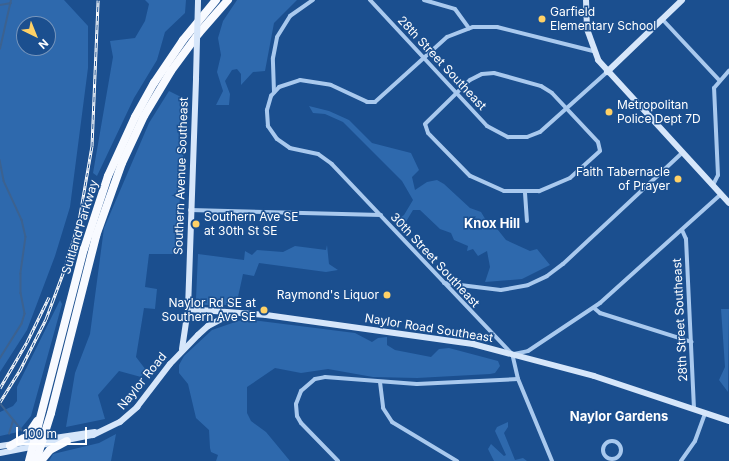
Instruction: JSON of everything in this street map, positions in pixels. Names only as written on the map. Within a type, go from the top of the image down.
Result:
[{"type":"highway","name":"Suitland Parkway","points":[[36,461],[44,406],[84,249],[108,176],[147,95],[199,20],[216,0]]},
{"type":"highway","name":"Suitland Parkway","points":[[29,461],[38,445],[94,242],[112,187],[151,104],[199,32],[228,0]]},
{"type":"highway","points":[[10,446],[29,434],[44,406]]},
{"type":"highway","points":[[40,461],[50,450],[67,441]]},
{"type":"main road","name":"Southern Avenue Southeast","points":[[181,352],[186,338],[188,309],[190,210],[198,0]]},
{"type":"main road","points":[[586,0],[586,25],[593,51],[607,72],[729,203]]},
{"type":"main road","points":[[607,72],[682,0]]},
{"type":"main road","name":"Naylor Road Southeast","points":[[188,309],[231,314],[266,315],[446,340],[512,354],[594,376],[729,421]]},
{"type":"main road","name":"Naylor Road","points":[[0,446],[38,445],[67,441],[114,426],[131,414],[181,352],[208,326],[231,314]]},
{"type":"main road","name":"Naylor Road","points":[[0,453],[98,432]]},
{"type":"street","points":[[313,0],[290,16],[276,39],[273,58],[274,92],[268,105],[267,117],[275,137],[290,148],[313,152],[326,158],[380,215]]},
{"type":"street","name":"28th Street Southeast","points":[[370,0],[488,126],[503,135],[517,138],[534,135],[546,128],[567,108]]},
{"type":"street","points":[[424,0],[455,8],[469,28]]},
{"type":"street","points":[[662,19],[719,80]]},
{"type":"street","points":[[274,92],[288,83],[307,80],[340,88],[372,103],[392,87],[447,37],[469,28],[496,27],[593,51]]},
{"type":"street","points":[[713,185],[718,177],[714,90],[719,80],[729,71]]},
{"type":"street","points":[[567,108],[607,72]]},
{"type":"street","points":[[496,73],[541,86],[552,93],[567,108],[598,142],[600,152],[570,178],[548,189],[525,193],[499,190],[475,179],[461,168],[426,130],[427,120],[456,93],[476,77],[496,73]]},
{"type":"street","points":[[444,283],[501,290],[528,284],[546,276],[563,264],[682,153]]},
{"type":"street","points":[[525,193],[527,221]]},
{"type":"street","points":[[552,461],[518,379],[512,354],[528,351],[594,308],[721,194]]},
{"type":"street","name":"30th Street Southeast","points":[[190,210],[380,215],[512,354]]},
{"type":"street","name":"28th Street Southeast","points":[[682,230],[686,239],[694,409]]},
{"type":"street","points":[[594,308],[600,313],[692,342]]},
{"type":"street","points":[[338,461],[301,423],[297,412],[297,400],[301,391],[310,382],[325,377],[420,384],[518,379]]},
{"type":"street","points":[[380,382],[382,404],[392,422],[457,461]]},
{"type":"street","points":[[681,461],[695,441],[705,413]]},
{"type":"street","points":[[612,442],[618,445],[620,453],[617,459],[610,459],[605,456],[603,450],[606,444],[612,442]]},
{"type":"shaded area","points":[[0,0],[64,0],[88,26],[88,68],[70,207],[55,256],[27,330],[0,372]]},
{"type":"shaded area","points":[[145,0],[186,0],[185,13],[165,32],[157,60],[134,98],[97,176],[93,173],[113,57],[110,41],[135,38],[145,21],[149,4]]},
{"type":"shaded area","points":[[237,0],[297,0],[274,23],[265,71],[253,72],[241,85],[241,74],[237,69],[232,70],[225,81],[230,94],[229,105],[216,105],[223,91],[217,72],[221,55],[218,38],[223,21]]},
{"type":"shaded area","points":[[169,91],[187,100],[182,174],[175,254],[149,254],[145,287],[157,289],[155,309],[144,308],[136,357],[146,370],[141,377],[119,371],[98,395],[105,419],[66,427],[75,373],[90,334],[104,228],[149,123]]},
{"type":"shaded area","points":[[309,106],[329,111],[349,120],[372,143],[411,153],[419,170],[412,177],[415,190],[427,182],[437,180],[444,184],[470,208],[481,212],[487,222],[494,225],[506,240],[530,251],[537,249],[550,265],[522,279],[485,282],[490,267],[487,251],[478,256],[473,249],[467,251],[468,246],[454,240],[451,233],[440,229],[420,210],[413,210],[404,225],[407,231],[404,231],[396,221],[404,215],[413,200],[402,181],[343,122],[325,114],[313,113]]},
{"type":"shaded area","points":[[327,245],[329,264],[338,270],[326,272],[259,263],[254,276],[243,274],[238,297],[240,305],[201,305],[196,299],[198,254],[244,260],[245,251],[252,255],[257,250],[283,252],[295,246],[326,250]]},
{"type":"shaded area","points":[[60,300],[62,304],[31,416],[18,432],[0,436],[0,412],[13,406],[17,401],[17,387]]},
{"type":"shaded area","points":[[721,309],[729,309],[728,392],[719,380],[725,367]]},
{"type":"shaded area","points":[[244,319],[355,333],[372,342],[378,338],[387,337],[387,345],[395,350],[431,357],[439,349],[449,348],[498,361],[500,366],[495,373],[490,374],[417,378],[373,377],[328,369],[301,373],[275,368],[247,387],[247,413],[251,421],[266,432],[290,461],[216,461],[218,455],[211,452],[209,430],[196,418],[188,384],[179,373],[179,365],[184,356],[212,330]]},
{"type":"shaded area","points":[[508,422],[508,427],[504,433],[515,460],[523,458],[527,461],[494,461],[488,449],[491,444],[504,456],[506,455],[495,431],[497,427]]},
{"type":"shaded area","points":[[116,434],[111,461],[49,461],[53,454],[99,443]]},
{"type":"waterway","points":[[0,49],[11,0]]},
{"type":"waterway","points":[[0,5],[11,3]]},
{"type":"waterway","points":[[0,160],[4,181],[22,220],[26,237],[21,274],[21,293],[25,314],[22,324],[0,359]]},
{"type":"waterway","points":[[0,403],[22,430]]},
{"type":"waterway","points":[[9,434],[13,421]]},
{"type":"railway","points":[[0,402],[20,370],[46,319],[65,268],[79,221],[92,146],[98,0]]},
{"type":"railway","points":[[0,388],[27,342],[49,297]]},
{"type":"place","name":"Garfield Elementary School","points":[[542,19]]},
{"type":"place","name":"Metropolitan Police Dept 7D","points":[[609,112]]},
{"type":"place","name":"Faith Tabernacle of Prayer","points":[[678,179]]},
{"type":"place","name":"Southern Ave SE at 30th St SE","points":[[196,224]]},
{"type":"place","name":"Raymond's Liquor","points":[[387,295]]},
{"type":"place","name":"Naylor Rd SE at Southern Ave SE","points":[[264,310]]},
{"type":"district","name":"Knox Hill","points":[[492,223]]},
{"type":"district","name":"Naylor Gardens","points":[[619,416]]}]
